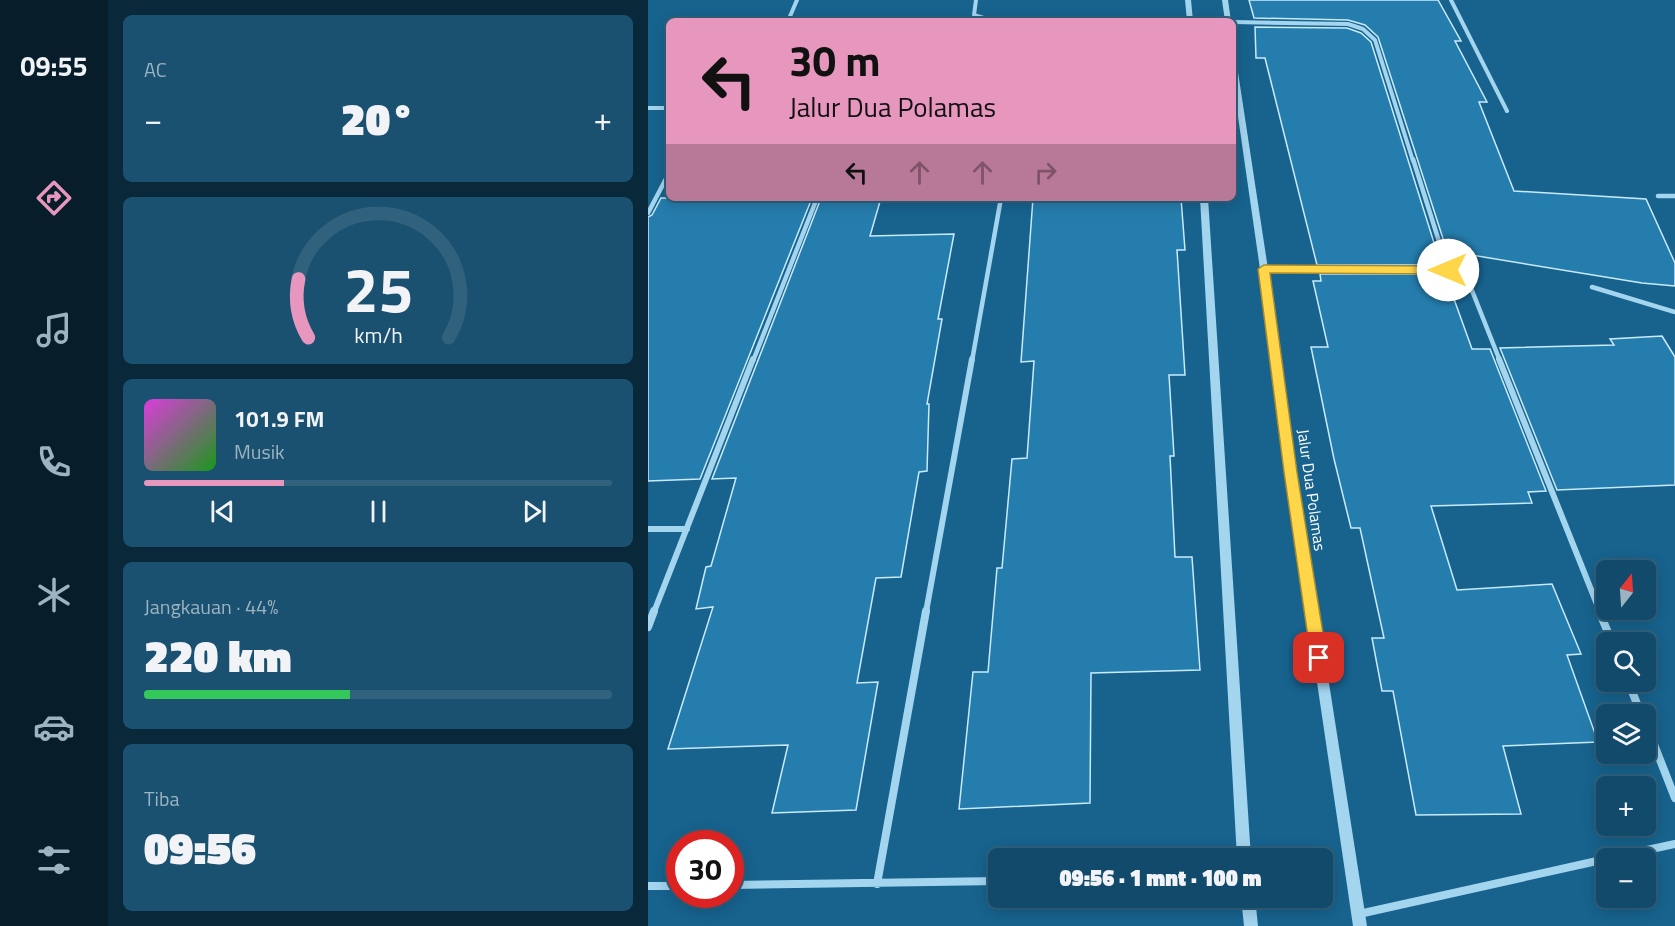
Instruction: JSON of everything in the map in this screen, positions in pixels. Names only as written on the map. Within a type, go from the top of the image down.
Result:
[{"type":"street","points":[[790,18],[797,0]]},
{"type":"street","points":[[976,0],[975,15],[984,18]]},
{"type":"street","points":[[1188,0],[1190,18]]},
{"type":"street","points":[[1225,0],[1228,18]]},
{"type":"street","points":[[1451,0],[1507,111]]},
{"type":"street","points":[[1236,22],[1348,24],[1359,26],[1371,34],[1375,40],[1448,270]]},
{"type":"street","name":"Jalur Dua Polamas","points":[[1236,99],[1264,269],[1291,472],[1360,926]]},
{"type":"street","points":[[648,108],[666,108]]},
{"type":"street","points":[[648,213],[666,179]]},
{"type":"street","points":[[1658,196],[1675,196]]},
{"type":"street","points":[[648,627],[816,201]]},
{"type":"street","points":[[877,884],[1000,201]]},
{"type":"street","points":[[1203,201],[1243,848]]},
{"type":"street","points":[[1264,269],[1448,270],[1464,277],[1471,288],[1608,632]]},
{"type":"street","points":[[1592,287],[1675,312]]},
{"type":"street","points":[[648,529],[687,529]]},
{"type":"street","points":[[1656,750],[1675,798]]},
{"type":"street","points":[[1656,848],[1675,844]]},
{"type":"street","points":[[1359,914],[1596,861]]},
{"type":"street","points":[[744,885],[988,881]]},
{"type":"street","points":[[648,886],[666,886]]},
{"type":"street","points":[[1249,908],[1251,926]]},
{"type":"building","points":[[1249,0],[1438,0],[1461,41],[1455,41],[1487,102],[1479,102],[1514,191],[1646,199],[1675,263],[1675,286],[1642,283],[1447,251],[1378,37],[1365,25],[1348,20],[1254,18]]},
{"type":"building","points":[[1255,27],[1347,28],[1361,33],[1371,42],[1441,265],[1317,265],[1265,58],[1256,58]]},
{"type":"building","points":[[661,198],[666,198],[666,201],[811,201],[700,479],[648,481],[648,217],[652,215]]},
{"type":"building","points":[[820,201],[880,201],[870,236],[954,234],[938,319],[942,319],[927,404],[929,404],[927,471],[919,472],[901,577],[876,578],[857,683],[878,682],[856,810],[772,813],[788,745],[668,749],[713,607],[696,609],[706,567],[711,566],[736,478],[712,479]]},
{"type":"building","points":[[1033,201],[1181,201],[1185,250],[1177,250],[1185,375],[1169,375],[1174,456],[1170,456],[1175,557],[1192,557],[1200,670],[1091,673],[1090,803],[959,809],[973,672],[988,672],[997,568],[1002,568],[1012,459],[1027,458],[1034,361],[1021,362]]},
{"type":"building","points":[[1320,274],[1445,274],[1472,349],[1490,349],[1546,491],[1528,492],[1532,503],[1431,506],[1457,590],[1552,584],[1581,654],[1567,655],[1596,736],[1596,742],[1503,746],[1521,814],[1416,815],[1393,691],[1382,691],[1372,638],[1384,638],[1360,528],[1351,528],[1311,347],[1328,347],[1313,281],[1321,281]]},
{"type":"building","points":[[1662,336],[1675,357],[1675,485],[1557,490],[1500,348],[1614,345],[1610,339]]},
{"type":"route","points":[[1319,658],[1264,269],[1448,270]]}]
